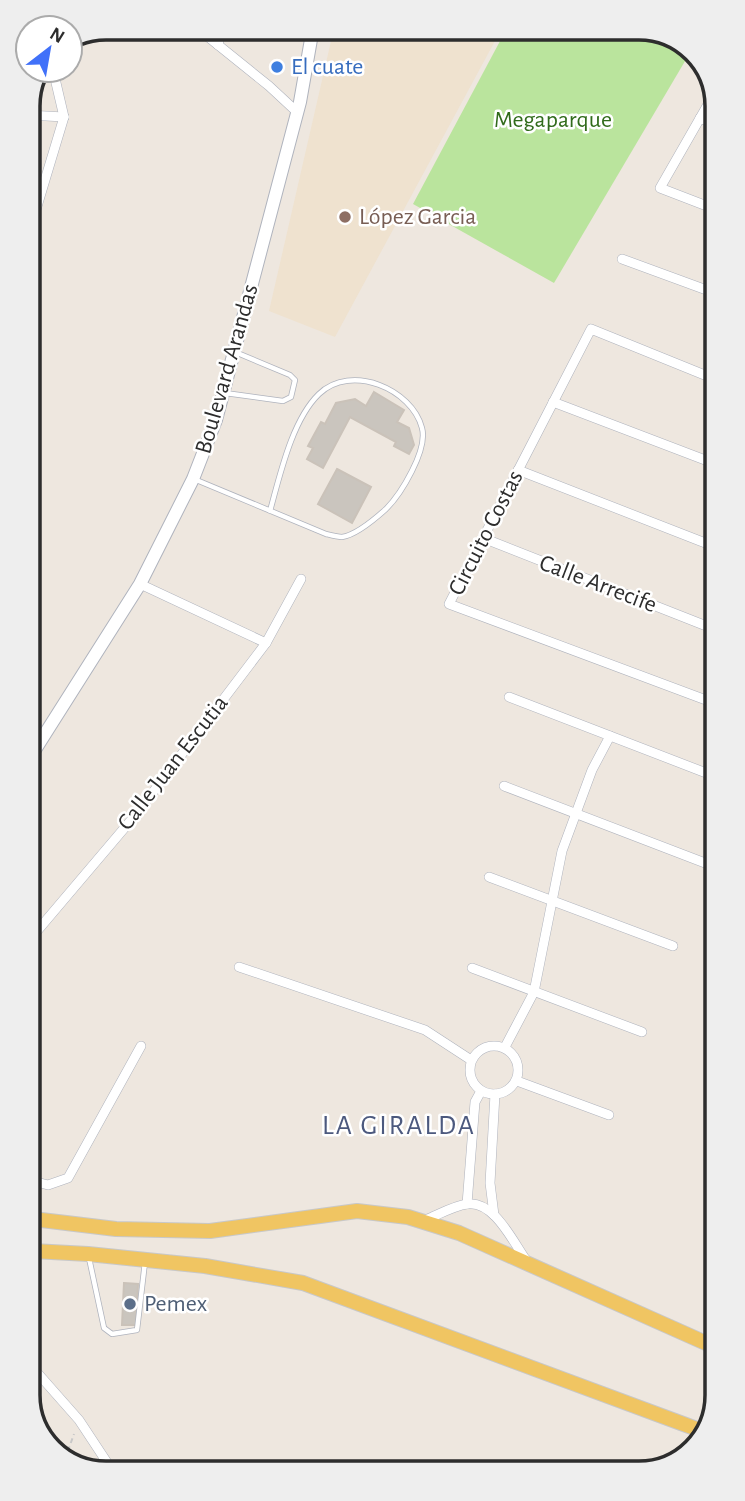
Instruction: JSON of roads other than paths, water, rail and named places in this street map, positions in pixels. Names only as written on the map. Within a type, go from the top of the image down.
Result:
[{"type":"main road","name":"Boulevard Arandas","points":[[40,743],[140,584],[193,479],[216,420],[297,112],[311,40]]},
{"type":"main road","points":[[40,1220],[116,1229],[166,1231],[210,1231],[357,1211],[425,1220],[705,1343]]},
{"type":"main road","points":[[40,1251],[88,1254],[254,1273],[303,1283],[695,1429]]},
{"type":"street","points":[[212,40],[297,112]]},
{"type":"street","points":[[218,45],[219,40]]},
{"type":"street","points":[[40,197],[64,117],[56,84]]},
{"type":"street","points":[[705,109],[660,188],[705,205]]},
{"type":"street","points":[[40,116],[64,117]]},
{"type":"street","points":[[700,118],[705,120]]},
{"type":"street","points":[[622,259],[705,289]]},
{"type":"street","name":"Circuito Costas","points":[[705,375],[591,329],[449,604],[705,700]]},
{"type":"street","points":[[553,402],[705,460]]},
{"type":"street","points":[[518,470],[705,543]]},
{"type":"street","name":"Calle Arrecife","points":[[483,538],[705,625]]},
{"type":"street","name":"Calle Juan Escutia","points":[[40,927],[138,811],[266,643],[301,579]]},
{"type":"street","points":[[140,584],[266,643]]},
{"type":"street","points":[[509,697],[705,773]]},
{"type":"street","points":[[505,1047],[534,992],[562,851],[592,770],[610,736]]},
{"type":"street","points":[[504,786],[705,863]]},
{"type":"street","points":[[489,877],[673,946]]},
{"type":"street","points":[[239,967],[425,1030],[471,1060]]},
{"type":"street","points":[[472,968],[642,1032]]},
{"type":"street","points":[[489,1045],[505,1047],[517,1060],[517,1081],[503,1093],[481,1091],[473,1083],[469,1072],[471,1060],[478,1051],[489,1045]]},
{"type":"street","points":[[40,1183],[48,1185],[68,1178],[141,1046]]},
{"type":"street","points":[[517,1081],[609,1115]]},
{"type":"street","points":[[467,1204],[475,1102],[481,1091]]},
{"type":"street","points":[[494,1215],[489,1183],[495,1094]]},
{"type":"street","points":[[425,1220],[467,1204],[482,1206],[494,1215],[530,1266]]},
{"type":"street","points":[[40,1376],[79,1420],[106,1461]]},
{"type":"lane","points":[[223,393],[283,401],[291,397],[295,380],[289,375],[234,352]]},
{"type":"lane","points":[[193,479],[270,511],[326,534],[342,537],[372,522],[398,497],[419,453],[423,430],[410,404],[384,386],[359,381],[339,383],[321,392],[306,409],[297,429],[270,511]]},
{"type":"lane","points":[[88,1254],[104,1328],[112,1334],[138,1330],[145,1260]]},
{"type":"place","name":"El cuate","points":[[277,67]]},
{"type":"place","name":"López Garcia","points":[[345,217]]},
{"type":"place","name":"Pemex","points":[[130,1304]]},
{"type":"district","name":"LA GIRALDA","points":[[399,1126]]},
{"type":"park label","name":"Megaparque","points":[[553,120]]}]
